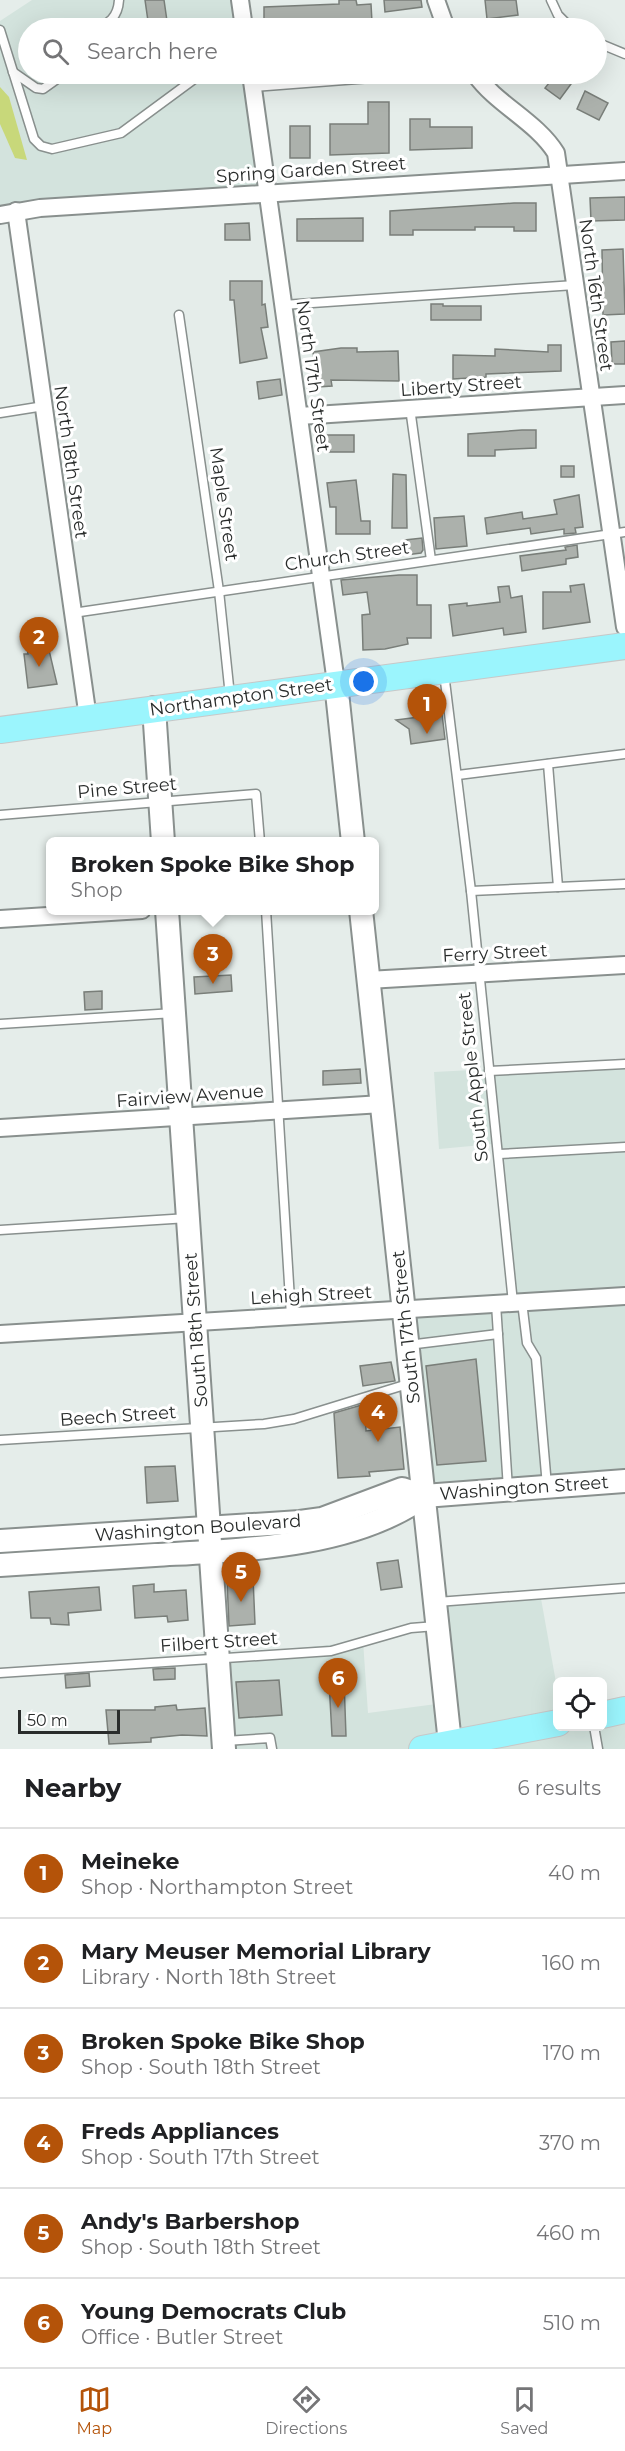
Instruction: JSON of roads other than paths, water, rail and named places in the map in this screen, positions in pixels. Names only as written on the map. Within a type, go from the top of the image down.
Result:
[{"type":"main road","name":"Northampton Street","points":[[0,730],[625,646]]},
{"type":"main road","points":[[607,1714],[625,1710]]},
{"type":"main road","points":[[422,1749],[450,1743],[481,1744],[553,1724]]},
{"type":"street","points":[[240,0],[243,18]]},
{"type":"street","points":[[436,0],[442,18]]},
{"type":"street","name":"North 17th Street","points":[[253,84],[336,684]]},
{"type":"street","name":"North 16th Street","points":[[484,84],[502,103],[548,140],[556,153],[591,397],[618,533],[625,627]]},
{"type":"street","name":"Spring Garden Street","points":[[8,213],[268,192],[625,171]]},
{"type":"street","name":"North 18th Street","points":[[8,213],[44,406],[88,718]]},
{"type":"street","name":"Liberty Street","points":[[299,416],[625,395]]},
{"type":"street","points":[[336,684],[352,837]]},
{"type":"street","points":[[154,708],[163,837]]},
{"type":"street","points":[[0,919],[63,915]]},
{"type":"street","name":"South 18th Street","points":[[168,915],[224,1745]]},
{"type":"street","name":"South 17th Street","points":[[362,915],[450,1743]]},
{"type":"street","name":"Ferry Street","points":[[368,980],[625,965]]},
{"type":"street","name":"Fairview Avenue","points":[[0,1128],[382,1104]]},
{"type":"street","name":"Lehigh Street","points":[[0,1334],[625,1296]]},
{"type":"street","name":"Washington Street","points":[[424,1496],[625,1481]]},
{"type":"street","name":"Washington Boulevard","points":[[0,1541],[209,1529],[322,1519],[402,1489],[424,1496]]},
{"type":"street","name":"Washington Boulevard","points":[[0,1565],[210,1552],[279,1545],[357,1528],[401,1512],[424,1496]]},
{"type":"lane","points":[[113,18],[119,0]]},
{"type":"lane","points":[[551,0],[561,18]]},
{"type":"lane","points":[[0,30],[34,139],[41,146],[52,149],[121,133],[187,84]]},
{"type":"lane","points":[[607,46],[625,54]]},
{"type":"lane","points":[[12,72],[18,76]]},
{"type":"lane","points":[[30,84],[43,89],[50,84]]},
{"type":"lane","points":[[283,305],[575,285]]},
{"type":"lane","name":"Maple Street","points":[[179,315],[219,591],[230,699]]},
{"type":"lane","points":[[0,413],[44,406]]},
{"type":"lane","points":[[410,408],[431,560]]},
{"type":"lane","name":"Church Street","points":[[73,613],[618,533]]},
{"type":"lane","name":"South Apple Street","points":[[444,669],[458,775],[499,1154],[518,1302],[527,1343],[536,1358],[547,1487]]},
{"type":"lane","points":[[458,775],[625,754]]},
{"type":"lane","points":[[548,764],[558,887]]},
{"type":"lane","name":"Pine Street","points":[[0,815],[256,794],[260,837]]},
{"type":"lane","points":[[471,891],[625,884]]},
{"type":"lane","points":[[266,915],[291,1316]]},
{"type":"lane","points":[[0,1024],[174,1013]]},
{"type":"lane","points":[[489,1071],[625,1064]]},
{"type":"lane","points":[[499,1154],[625,1147]]},
{"type":"lane","points":[[0,1230],[188,1218]]},
{"type":"lane","points":[[496,1304],[508,1490]]},
{"type":"lane","points":[[408,1345],[498,1334]]},
{"type":"lane","name":"Beech Street","points":[[0,1440],[202,1428],[294,1419],[412,1383]]},
{"type":"lane","points":[[435,1602],[625,1588]]},
{"type":"lane","name":"Filbert Street","points":[[0,1673],[331,1651],[411,1628],[438,1626]]},
{"type":"lane","points":[[595,1731],[598,1749]]},
{"type":"lane","points":[[224,1745],[270,1738],[272,1749]]},
{"type":"place","name":"Mary Meuser Memorial Library","points":[[39,667]]},
{"type":"place","name":"Meineke","points":[[427,734]]},
{"type":"place","name":"Broken Spoke Bike Shop","points":[[213,984]]},
{"type":"place","name":"Freds Appliances","points":[[378,1442]]},
{"type":"place","name":"Andy's Barbershop","points":[[241,1602]]},
{"type":"place","name":"Young Democrats Club","points":[[338,1708]]}]
